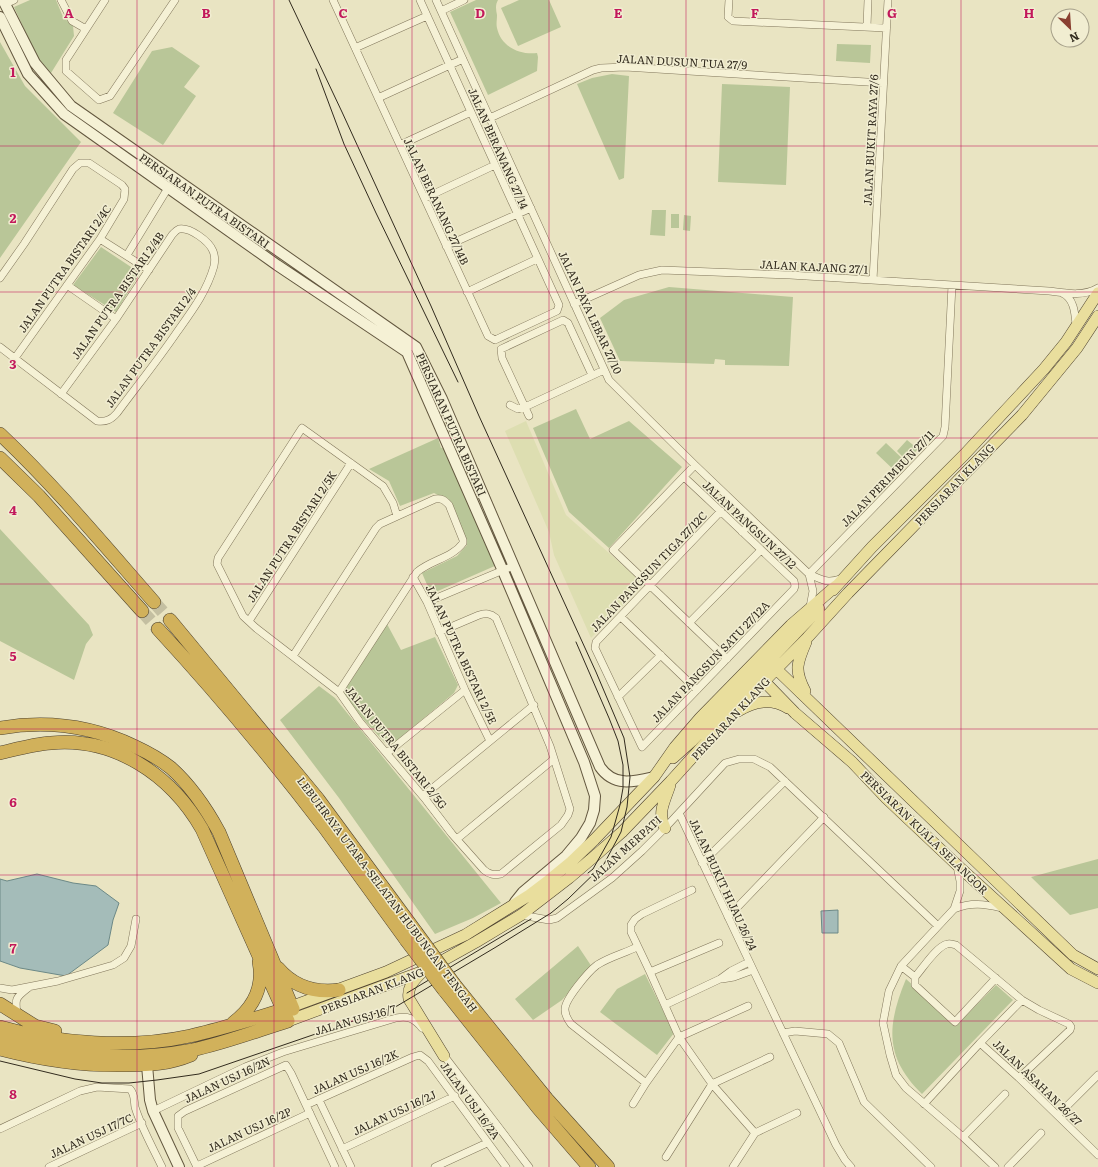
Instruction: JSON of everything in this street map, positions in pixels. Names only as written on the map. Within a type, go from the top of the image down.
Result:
[{"type":"highway","points":[[0,434],[29,462],[154,602]]},
{"type":"highway","points":[[0,458],[39,496],[142,611]]},
{"type":"highway","points":[[0,468],[21,487],[39,496]]},
{"type":"highway","name":"LEBUHRAYA UTARA–SELATAN HUBUNGAN TENGAH","points":[[170,620],[318,799],[411,936]]},
{"type":"highway","name":"LEBUHRAYA UTARA–SELATAN HUBUNGAN TENGAH","points":[[158,629],[186,659],[277,769],[411,936],[538,1108],[589,1167]]},
{"type":"highway","points":[[0,728],[40,724],[84,729],[113,737],[130,744],[147,752],[171,768],[197,796],[211,818],[227,850],[270,955],[290,1014]]},
{"type":"highway","points":[[0,753],[47,743],[68,742],[84,744],[113,751],[146,767],[170,786],[194,815],[216,859],[257,951],[290,1014]]},
{"type":"highway","points":[[228,1026],[244,1014],[257,994],[261,971],[257,951]]},
{"type":"highway","points":[[270,955],[284,974],[293,982],[304,988],[327,992],[339,990]]},
{"type":"highway","name":"LEBUHRAYA UTARA–SELATAN HUBUNGAN TENGAH","points":[[449,987],[608,1167]]},
{"type":"highway","points":[[7,1009],[35,1026],[65,1034],[122,1043]]},
{"type":"highway","points":[[0,1027],[35,1036],[62,1040],[122,1043],[168,1040],[290,1014]]},
{"type":"highway","points":[[0,1049],[40,1058],[99,1066],[148,1065],[176,1061],[290,1014]]},
{"type":"highway","points":[[0,1039],[21,1045],[57,1051],[108,1056],[150,1055],[216,1044]]},
{"type":"main road","name":"PERSIARAN PUTRA BISTARI","points":[[8,1],[35,63],[72,106],[416,346],[442,399],[600,767],[606,775],[620,781],[629,782],[658,773]]},
{"type":"main road","name":"PERSIARAN PUTRA BISTARI","points":[[0,17],[28,74],[64,114],[277,265],[407,352],[503,571],[584,762],[595,796],[594,810],[590,823],[581,838],[566,856],[524,892],[508,909]]},
{"type":"main road","name":"PERSIARAN KLANG","points":[[290,1014],[339,990],[386,972],[465,935],[508,909],[549,880],[571,862],[658,773],[675,747],[700,718],[810,608],[840,582],[1018,398],[1066,342],[1098,293]]},
{"type":"main road","name":"PERSIARAN KLANG","points":[[773,665],[808,637],[880,559],[1022,415],[1077,348],[1098,316]]},
{"type":"main road","name":"PERSIARAN KLANG","points":[[290,1014],[424,971],[476,942],[521,914],[570,878],[622,832],[671,781],[728,718],[840,582]]},
{"type":"main road","points":[[808,637],[797,669],[798,679],[809,699]]},
{"type":"main road","name":"PERSIARAN KUALA SELANGOR","points":[[773,665],[1073,955],[1098,969]]},
{"type":"main road","points":[[658,773],[760,678]]},
{"type":"main road","name":"PERSIARAN KUALA SELANGOR","points":[[760,678],[795,713],[852,762],[886,798],[1070,969],[1098,983]]},
{"type":"main road","points":[[728,718],[744,707],[756,703],[766,702],[779,703],[795,713]]},
{"type":"main road","points":[[665,828],[661,819],[661,809],[671,781]]},
{"type":"main road","points":[[424,971],[412,982],[409,990],[409,999],[444,1056]]},
{"type":"main road","points":[[148,1065],[150,1100],[153,1111],[179,1167]]},
{"type":"street","points":[[61,0],[72,21],[86,29]]},
{"type":"street","points":[[105,0],[66,60],[66,71],[99,100],[110,96],[175,0]]},
{"type":"street","name":"JALAN BERANANG 27/14B","points":[[332,0],[488,336],[494,340],[557,311],[559,306]]},
{"type":"street","name":"JALAN BERANANG 27/14","points":[[420,0],[559,306]]},
{"type":"street","name":"JALAN PAYA LEBAR 27/10","points":[[436,0],[609,380],[809,574],[825,581],[840,582]]},
{"type":"street","points":[[441,11],[451,3],[464,0]]},
{"type":"street","points":[[729,0],[728,17],[733,22],[867,26],[886,28]]},
{"type":"street","points":[[867,26],[868,0]]},
{"type":"street","name":"JALAN BUKIT RAYA 27/6","points":[[873,280],[888,0]]},
{"type":"street","points":[[355,48],[427,16]]},
{"type":"street","points":[[378,98],[463,59]]},
{"type":"street","name":"JALAN DUSUN TUA 27/9","points":[[490,118],[593,70],[601,68],[625,67],[884,83]]},
{"type":"street","points":[[400,145],[471,112]]},
{"type":"street","name":"JALAN PUTRA BISTARI 2/4C","points":[[0,278],[80,163],[89,163],[122,185],[125,189],[125,194],[121,204],[100,239],[15,358]]},
{"type":"street","points":[[424,198],[495,165]]},
{"type":"street","points":[[127,255],[168,188]]},
{"type":"street","points":[[446,246],[531,208]]},
{"type":"street","name":"JALAN PUTRA BISTARI 2/4B","points":[[61,394],[116,319],[172,235],[178,230],[190,230],[199,236]]},
{"type":"street","name":"JALAN PUTRA BISTARI 2/4","points":[[61,394],[97,421],[105,421],[113,417],[166,348],[194,309],[206,288],[215,264],[215,256],[213,249],[199,236]]},
{"type":"street","points":[[100,239],[149,270]]},
{"type":"street","points":[[467,292],[537,259]]},
{"type":"street","name":"JALAN KAJANG 27/1","points":[[574,304],[633,277],[662,270],[873,280],[1086,294],[1098,288]]},
{"type":"street","points":[[66,285],[116,319]]},
{"type":"street","name":"JALAN PERIMBUN 27/11","points":[[809,574],[943,436],[945,427],[952,286]]},
{"type":"street","points":[[1060,292],[1066,295],[1074,307],[1076,325]]},
{"type":"street","points":[[529,416],[502,358],[501,349],[563,320],[568,323],[592,375]]},
{"type":"street","points":[[0,347],[61,394]]},
{"type":"street","points":[[510,405],[518,409],[525,407],[604,370]]},
{"type":"street","name":"JALAN PUTRA BISTARI 2/5G","points":[[351,463],[302,428],[218,558],[217,564],[219,570],[243,616],[339,692],[360,722],[423,796],[457,839],[488,873],[494,875],[501,874],[506,871],[561,825],[568,815],[570,809],[554,759]]},
{"type":"street","points":[[351,463],[382,486],[393,503],[397,516]]},
{"type":"street","name":"JALAN PUTRA BISTARI 2/5K","points":[[249,621],[351,463]]},
{"type":"street","points":[[695,465],[613,550],[727,659]]},
{"type":"street","name":"JALAN PANGSUN 27/12","points":[[684,477],[794,581],[794,589]]},
{"type":"street","points":[[293,656],[376,528],[380,524],[397,516],[434,499],[441,498],[449,505],[463,543],[457,550],[422,568],[413,578],[339,692]]},
{"type":"street","name":"JALAN PANGSUN TIGA 27/12C","points":[[618,697],[595,648],[596,642],[721,511]]},
{"type":"street","points":[[742,532],[753,521]]},
{"type":"street","points":[[689,623],[761,550]]},
{"type":"street","points":[[427,602],[513,566]]},
{"type":"street","points":[[809,574],[813,591],[810,608]]},
{"type":"street","name":"JALAN PUTRA BISTARI 2/5E","points":[[413,578],[427,602],[465,690],[490,741]]},
{"type":"street","name":"JALAN PANGSUN SATU 27/12A","points":[[618,697],[642,747],[794,589]]},
{"type":"street","points":[[439,632],[486,613],[491,614],[496,618],[534,705],[554,759],[457,839]]},
{"type":"street","points":[[621,617],[697,690]]},
{"type":"street","points":[[618,697],[661,655]]},
{"type":"street","points":[[387,753],[465,690]]},
{"type":"street","points":[[423,796],[534,705]]},
{"type":"street","name":"JALAN BUKIT HIJAU 26/24","points":[[851,1167],[842,1156],[836,1144],[679,813],[725,763],[739,759],[754,759],[770,767],[938,926]]},
{"type":"street","points":[[702,864],[785,781]]},
{"type":"street","name":"JALAN MERPATI","points":[[521,914],[549,920],[557,918],[612,878],[679,813]]},
{"type":"street","points":[[728,917],[824,818]]},
{"type":"street","points":[[956,864],[960,881],[960,892],[954,909],[901,966],[889,991],[883,1023],[896,1075],[906,1088],[995,1167]]},
{"type":"street","points":[[692,890],[634,919],[631,925],[631,932],[679,1037],[712,1084],[755,1133]]},
{"type":"street","points":[[954,909],[975,903],[1004,908]]},
{"type":"street","points":[[0,988],[12,990],[29,987],[58,981],[114,965],[124,958],[131,946],[136,919]]},
{"type":"street","points":[[996,978],[955,1022],[915,985],[915,977],[939,948],[945,944],[951,943],[956,945],[996,978],[1022,1000],[1039,1010],[1066,1022],[1071,1027],[1070,1030],[1019,1078]]},
{"type":"street","points":[[650,972],[719,944]]},
{"type":"street","points":[[637,947],[599,964],[591,970],[566,1002],[565,1009],[566,1017],[571,1024],[646,1083]]},
{"type":"street","points":[[665,1005],[720,979],[731,971],[749,962]]},
{"type":"street","points":[[901,966],[915,977]]},
{"type":"street","points":[[720,979],[734,977],[753,970]]},
{"type":"street","points":[[7,1009],[16,1002],[18,996],[29,987]]},
{"type":"street","points":[[924,1104],[980,1042],[1022,1000]]},
{"type":"street","points":[[633,1104],[679,1037],[748,1006]]},
{"type":"street","name":"JALAN USJ 16/7","points":[[153,1111],[245,1067],[283,1052],[405,1016],[411,1017],[418,1022],[529,1167]]},
{"type":"street","points":[[783,1033],[795,1031],[828,1034],[839,1043],[864,1102],[931,1167]]},
{"type":"street","name":"JALAN ASAHAN 26/27","points":[[980,1042],[1058,1115],[1098,1155]]},
{"type":"street","name":"JALAN USJ 16/2A","points":[[413,1057],[420,1055],[428,1061],[506,1167]]},
{"type":"street","name":"JALAN USJ 16/2K","points":[[306,1105],[413,1057]]},
{"type":"street","points":[[666,1157],[712,1084],[770,1057]]},
{"type":"street","name":"JALAN USJ 16/2N","points":[[197,1166],[177,1124],[178,1116],[184,1111],[276,1068],[286,1065],[306,1105]]},
{"type":"street","points":[[1058,1115],[1098,1075]]},
{"type":"street","points":[[0,1129],[80,1092],[97,1087],[130,1089],[133,1092],[136,1108],[142,1123],[162,1167]]},
{"type":"street","points":[[963,1137],[1005,1094]]},
{"type":"street","name":"JALAN USJ 16/2J","points":[[342,1149],[455,1096]]},
{"type":"street","points":[[319,1100],[351,1167]]},
{"type":"street","points":[[306,1105],[332,1166]]},
{"type":"street","name":"JALAN USJ 16/2P","points":[[197,1166],[310,1113]]},
{"type":"street","points":[[733,1167],[755,1133],[797,1113]]},
{"type":"street","name":"JALAN USJ 17/7C","points":[[49,1167],[142,1123]]},
{"type":"street","points":[[1008,1167],[1041,1133]]},
{"type":"street","points":[[435,1167],[487,1143]]},
{"type":"green space","points":[[30,0],[56,0],[63,17],[73,26],[74,36],[51,73],[38,59],[14,7]]},
{"type":"green space","points":[[476,0],[498,0],[496,8],[499,35],[507,45],[512,48],[524,53],[537,53],[538,57],[537,71],[488,95],[450,12]]},
{"type":"green space","points":[[519,0],[549,0],[561,27],[518,46],[501,8]]},
{"type":"green space","points":[[0,42],[25,86],[81,142],[0,258]]},
{"type":"green space","points":[[837,44],[871,45],[870,63],[836,61]]},
{"type":"green space","points":[[172,47],[200,66],[184,87],[196,96],[163,145],[113,113],[152,51]]},
{"type":"green space","points":[[612,74],[629,76],[624,178],[619,180],[577,84],[592,78]]},
{"type":"green space","points":[[722,84],[790,87],[786,185],[718,182]]},
{"type":"green space","points":[[652,210],[666,210],[665,236],[650,235]]},
{"type":"green space","points":[[671,214],[679,214],[679,228],[671,228]]},
{"type":"green space","points":[[684,215],[691,216],[690,231],[683,230]]},
{"type":"green space","points":[[101,247],[140,273],[116,312],[73,285]]},
{"type":"green space","points":[[669,287],[793,297],[789,366],[725,365],[725,360],[715,359],[714,364],[620,361],[600,318],[624,300]]},
{"type":"green space","points":[[576,409],[590,439],[629,421],[682,467],[609,548],[569,512],[533,428]]},
{"type":"green space","points":[[526,421],[566,515],[644,584],[591,638],[554,555],[549,532],[505,431]]},
{"type":"green space","points":[[438,438],[441,448],[445,447],[497,565],[431,594],[422,573],[457,556],[467,545],[450,501],[434,493],[400,506],[389,481],[369,469]]},
{"type":"green space","points":[[907,440],[918,449],[907,461],[897,451]]},
{"type":"green space","points":[[886,443],[906,462],[896,472],[876,453]]},
{"type":"green space","points":[[0,529],[89,625],[93,635],[86,644],[74,680],[0,641]]},
{"type":"green space","points":[[387,624],[401,650],[435,637],[458,685],[454,693],[394,743],[385,743],[364,720],[343,693]]},
{"type":"green space","points":[[319,686],[335,698],[501,903],[473,918],[435,934],[339,798],[280,720]]},
{"type":"green space","points":[[1098,859],[1098,908],[1070,915],[1031,877]]},
{"type":"green space","points":[[578,946],[592,967],[562,1000],[533,1020],[515,999]]},
{"type":"green space","points":[[645,974],[674,1033],[657,1055],[600,1012],[617,989]]},
{"type":"green space","points":[[906,979],[957,1025],[996,985],[1013,1000],[922,1094],[901,1067],[895,1053],[893,1040],[895,1011]]},
{"type":"water","points":[[37,874],[73,883],[96,886],[119,903],[113,920],[108,945],[66,976],[20,968],[0,961],[0,879],[7,881]]},
{"type":"water","points":[[838,910],[838,933],[822,933],[821,911]]},
{"type":"tunnel","points":[[154,602],[170,620]]},
{"type":"tunnel","points":[[142,611],[158,629]]},
{"type":"tram line","points":[[0,1061],[75,1079],[102,1083],[129,1083],[157,1080],[199,1074],[397,1006],[551,913],[568,899],[604,864],[621,832],[627,807],[630,777],[624,738],[596,672],[479,416],[431,306],[289,0]]},
{"type":"tram line","points":[[316,69],[344,144],[458,382]]},
{"type":"tram line","points":[[576,642],[618,741],[623,765],[623,788],[611,837],[593,869],[588,873]]},
{"type":"tram line","points":[[407,993],[531,919]]}]
